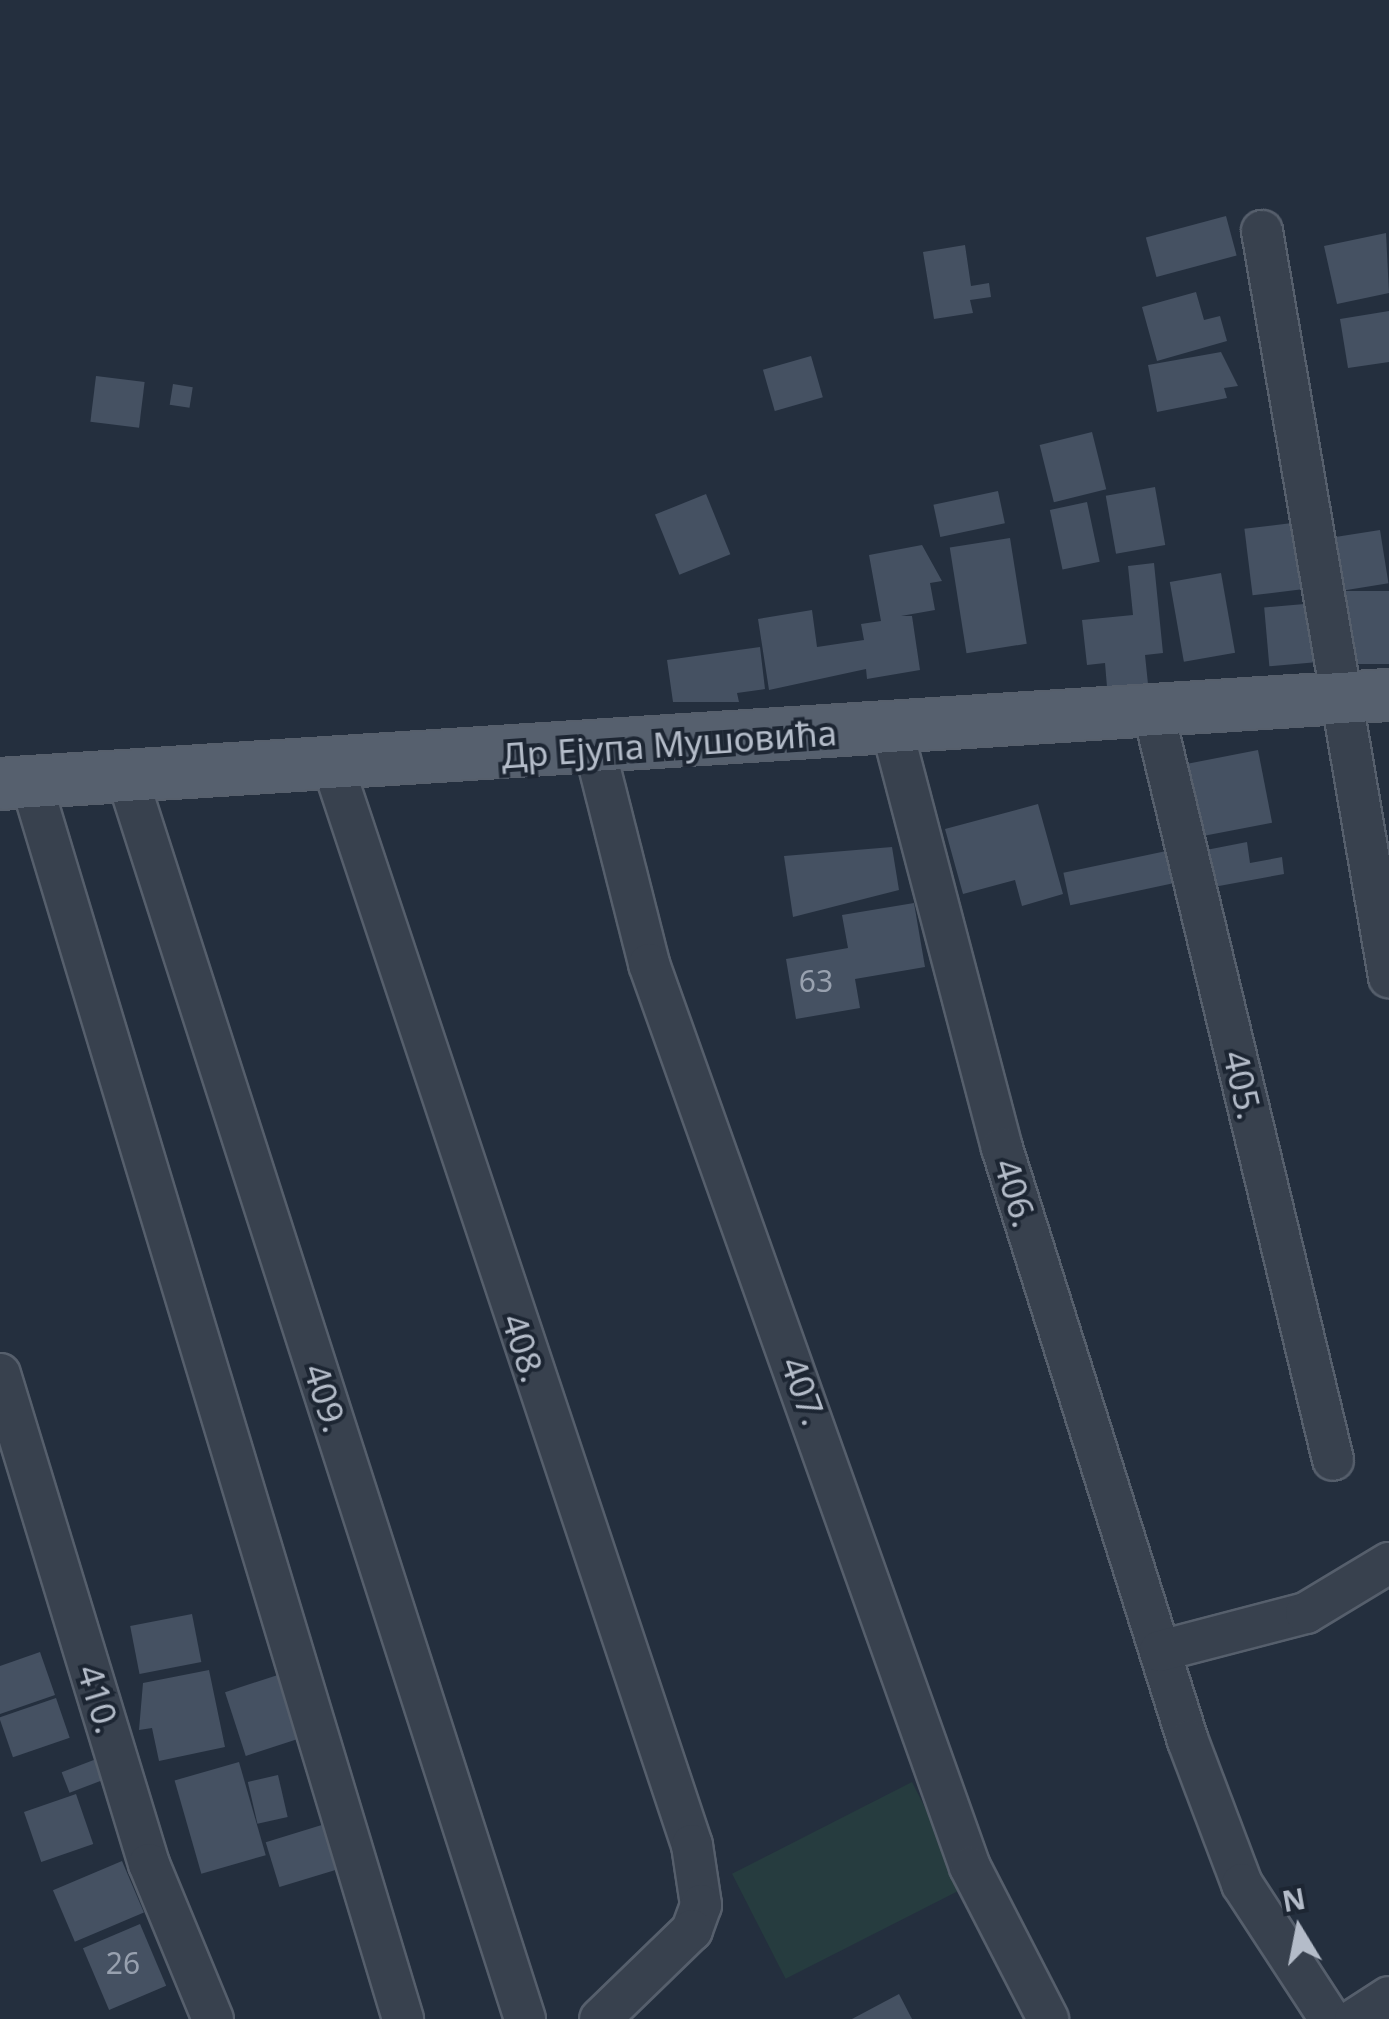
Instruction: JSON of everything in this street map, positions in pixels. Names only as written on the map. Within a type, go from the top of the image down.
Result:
[{"type":"main road","name":"Др Ејупа Мушовића","points":[[16,783],[596,750],[1389,695]]},
{"type":"street","points":[[1262,231],[1338,698],[1389,977]]},
{"type":"street","name":"405.","points":[[1154,710],[1333,1460]]},
{"type":"street","name":"406.","points":[[892,729],[1002,1148],[1160,1651],[1242,1884],[1330,2019]]},
{"type":"street","name":"407.","points":[[596,750],[648,964],[970,1868],[1048,2019]]},
{"type":"street","name":"408.","points":[[333,766],[692,1846],[700,1905],[692,1930],[600,2019]]},
{"type":"street","name":"409.","points":[[127,778],[524,2019]]},
{"type":"street","points":[[16,783],[403,2019]]},
{"type":"street","name":"410.","points":[[0,1374],[149,1864],[212,2019]]},
{"type":"street","points":[[1160,1651],[1306,1613],[1389,1563]]},
{"type":"street","points":[[1355,2019],[1389,1997]]},
{"type":"green space","points":[[912,1782],[966,1887],[786,1979],[732,1874]]},
{"type":"building","points":[[1226,216],[1237,256],[1156,277],[1146,237]]},
{"type":"building","points":[[1386,233],[1389,293],[1337,304],[1324,246]]},
{"type":"building","points":[[965,245],[971,286],[989,283],[991,297],[970,300],[973,313],[934,319],[923,252]]},
{"type":"building","points":[[1196,292],[1204,320],[1220,316],[1227,341],[1157,361],[1142,307]]},
{"type":"building","points":[[1389,311],[1389,362],[1348,368],[1340,319]]},
{"type":"building","points":[[1221,352],[1238,386],[1224,388],[1227,398],[1157,412],[1148,365]]},
{"type":"building","points":[[811,356],[823,397],[775,411],[763,370]]},
{"type":"building","points":[[96,376],[145,382],[139,428],[90,422]]},
{"type":"building","points":[[173,384],[193,387],[189,408],[170,405]]},
{"type":"building","points":[[1092,432],[1106,489],[1054,502],[1040,445]]},
{"type":"building","points":[[1155,487],[1165,545],[1116,554],[1106,496]]},
{"type":"building","points":[[998,491],[1005,523],[940,537],[933,505]]},
{"type":"building","points":[[706,494],[730,554],[679,575],[655,515]]},
{"type":"building","points":[[1087,502],[1100,562],[1063,570],[1050,510]]},
{"type":"building","points":[[1300,522],[1308,589],[1253,595],[1244,529]]},
{"type":"building","points":[[1380,530],[1388,583],[1339,591],[1331,538]]},
{"type":"building","points":[[1010,538],[1027,644],[966,653],[950,548]]},
{"type":"building","points":[[922,545],[942,581],[930,583],[935,610],[901,616],[912,616],[920,670],[867,679],[866,669],[769,690],[758,619],[812,610],[817,647],[864,640],[861,624],[881,621],[869,555]]},
{"type":"building","points":[[1154,563],[1163,653],[1145,655],[1148,684],[1107,687],[1105,663],[1087,665],[1082,620],[1133,615],[1128,566]]},
{"type":"building","points":[[1221,573],[1235,653],[1184,662],[1170,582]]},
{"type":"building","points":[[1334,591],[1389,591],[1389,664],[1334,664]]},
{"type":"building","points":[[1316,603],[1321,662],[1269,666],[1264,608]]},
{"type":"building","points":[[760,647],[765,689],[737,693],[739,702],[673,702],[667,660]]},
{"type":"building","points":[[1258,750],[1272,823],[1200,837],[1186,764]]},
{"type":"building","points":[[1038,804],[1063,894],[1022,906],[1015,880],[963,894],[945,829]]},
{"type":"building","points":[[1247,842],[1250,863],[1282,857],[1284,874],[1208,888],[1201,851]]},
{"type":"building","points":[[892,847],[899,890],[793,917],[784,856]]},
{"type":"building","points":[[1171,850],[1178,882],[1070,905],[1063,873]]},
{"type":"building","points":[[914,903],[925,967],[855,979],[860,1008],[796,1019],[786,959],[848,948],[842,915]]},
{"type":"building","points":[[192,1614],[201,1662],[140,1674],[130,1626]]},
{"type":"building","points":[[40,1652],[55,1695],[0,1714],[0,1666]]},
{"type":"building","points":[[209,1670],[225,1747],[159,1761],[152,1728],[139,1730],[143,1683]]},
{"type":"building","points":[[284,1673],[305,1737],[246,1756],[225,1692]]},
{"type":"building","points":[[56,1698],[70,1738],[13,1757],[0,1717]]},
{"type":"building","points":[[99,1758],[107,1779],[70,1793],[62,1772]]},
{"type":"building","points":[[239,1762],[266,1855],[201,1874],[175,1780]]},
{"type":"building","points":[[278,1775],[288,1817],[257,1824],[248,1782]]},
{"type":"building","points":[[76,1794],[93,1844],[41,1862],[24,1812]]},
{"type":"building","points":[[325,1824],[339,1869],[279,1887],[266,1842]]},
{"type":"building","points":[[122,1861],[144,1913],[75,1942],[53,1890]]},
{"type":"building","points":[[140,1924],[166,1986],[109,2010],[83,1948]]},
{"type":"building","points":[[899,1994],[912,2019],[852,2019]]}]
